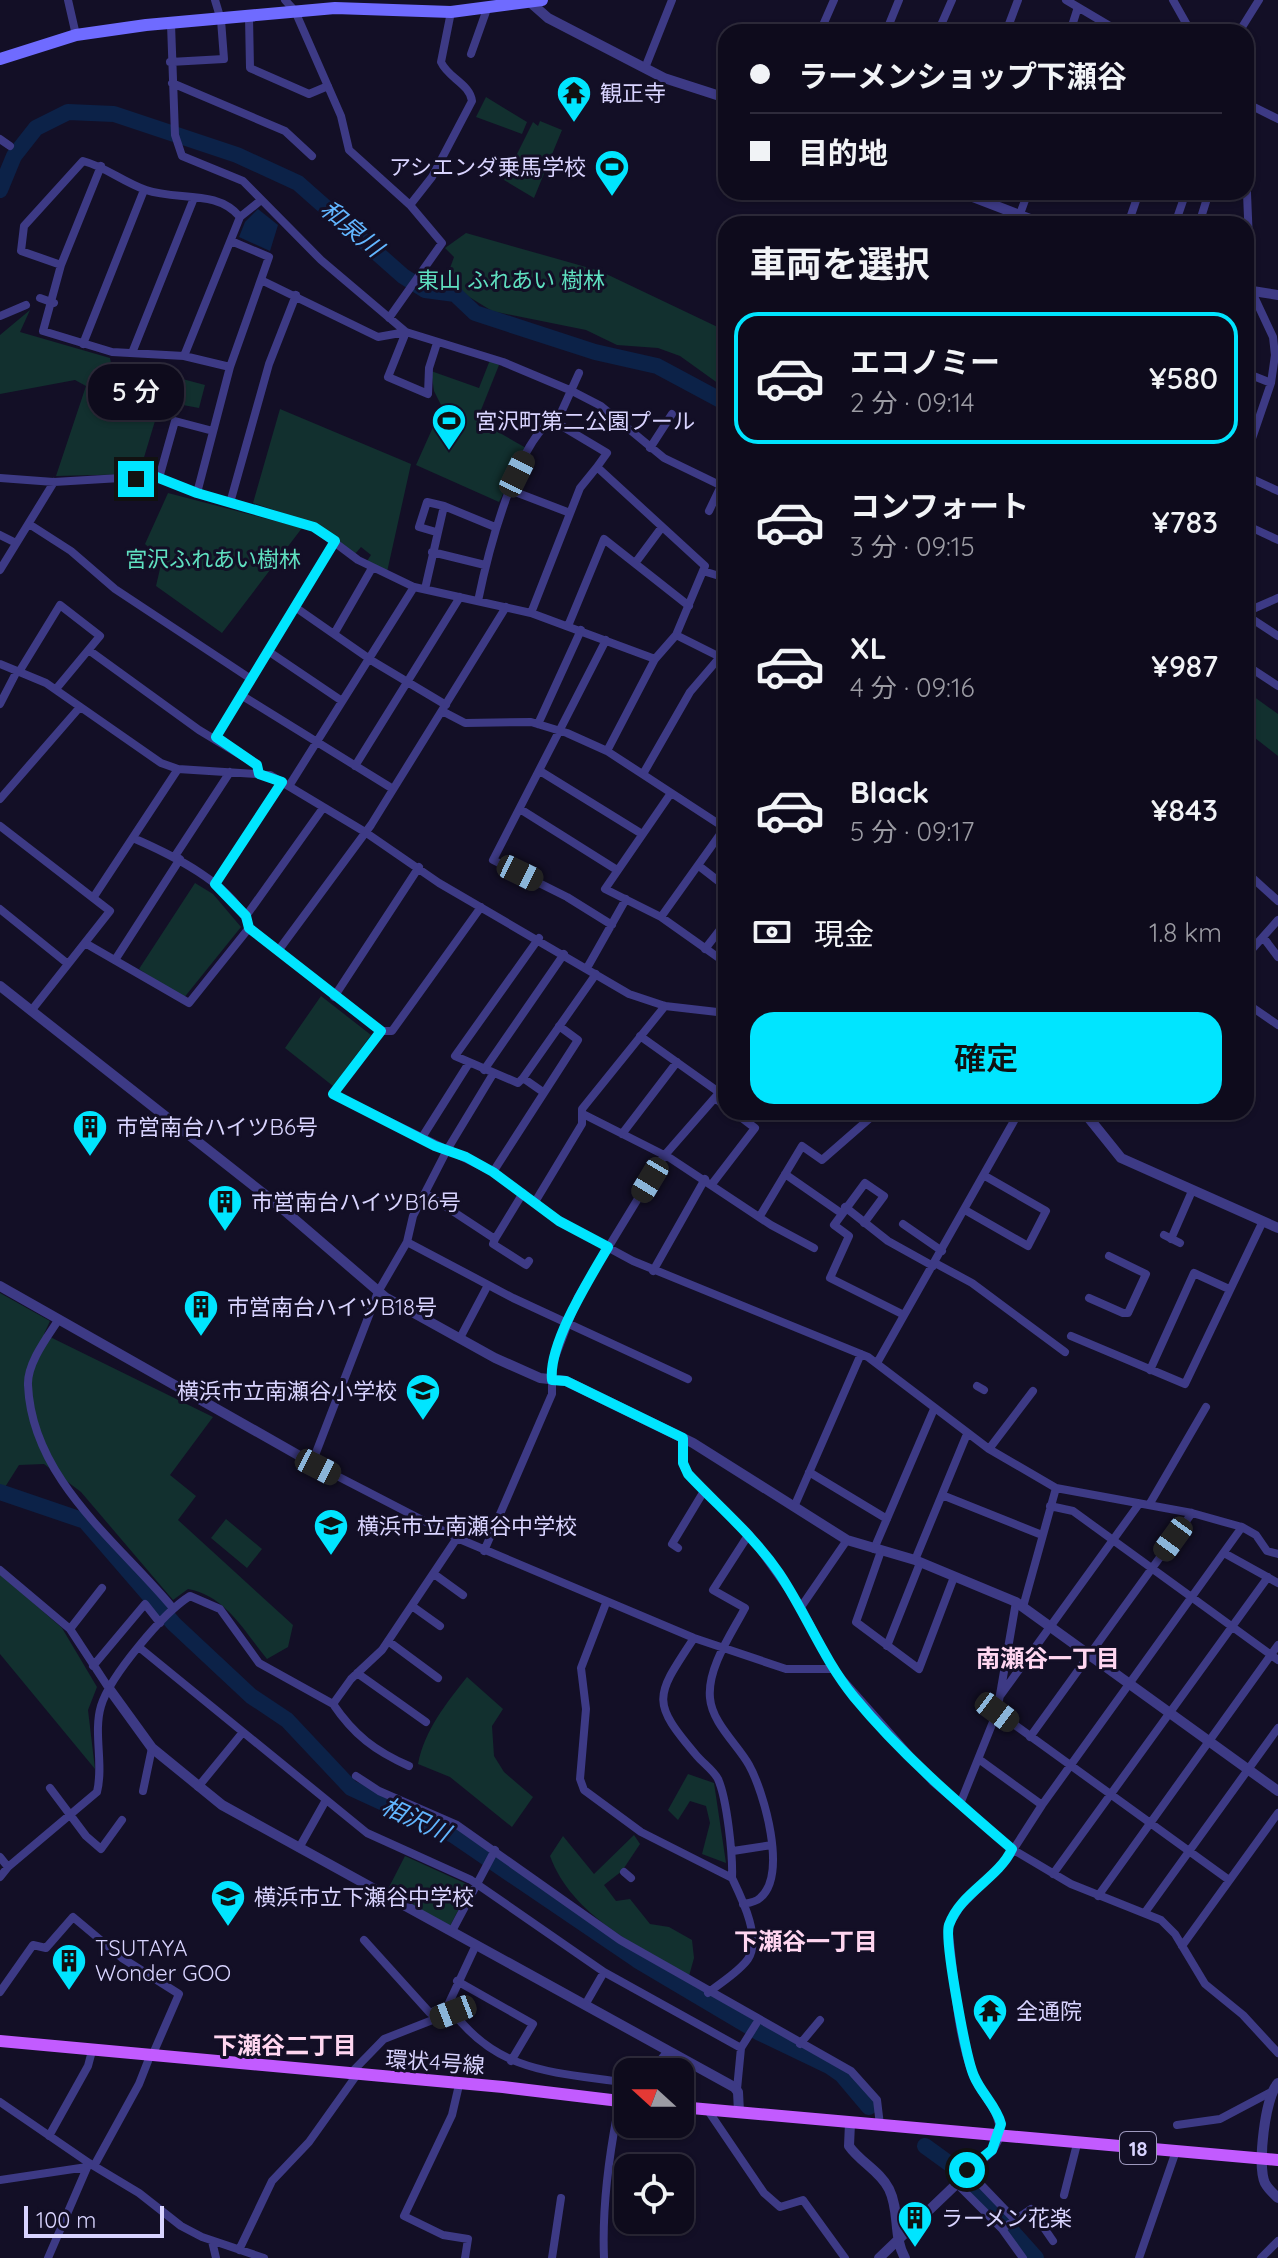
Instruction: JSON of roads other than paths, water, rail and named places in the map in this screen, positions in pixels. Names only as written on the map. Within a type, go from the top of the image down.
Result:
[{"type":"main road","points":[[0,59],[76,35],[171,24],[295,11],[451,12],[533,1]]},
{"type":"main road","name":"環状4号線","points":[[0,2041],[614,2101]]},
{"type":"main road","name":"18","points":[[694,2108],[1278,2160]]},
{"type":"street","points":[[68,0],[76,35]]},
{"type":"street","points":[[170,62],[224,59],[221,20],[215,0]]},
{"type":"street","points":[[285,0],[295,11],[341,116],[349,150],[410,205],[442,243],[389,318]]},
{"type":"street","points":[[645,68],[672,0]]},
{"type":"street","points":[[824,24],[834,0]]},
{"type":"street","points":[[889,24],[899,0]]},
{"type":"street","points":[[942,24],[952,0]]},
{"type":"street","points":[[1009,24],[1018,0]]},
{"type":"street","points":[[1066,0],[1107,24]]},
{"type":"street","points":[[1173,0],[1186,24]]},
{"type":"street","points":[[1244,24],[1259,0]]},
{"type":"street","points":[[533,1],[548,18],[645,68],[718,95]]},
{"type":"street","points":[[1073,24],[1078,7]]},
{"type":"street","points":[[471,54],[487,9]]},
{"type":"street","points":[[410,205],[432,177],[472,101],[467,88],[451,79],[441,62],[451,12]]},
{"type":"street","points":[[249,17],[250,68],[309,94],[328,86]]},
{"type":"street","points":[[171,24],[170,62],[179,150],[190,162],[223,171],[243,181],[260,201],[406,332],[503,362],[572,391],[601,406],[650,448],[686,472],[718,485]]},
{"type":"street","points":[[172,83],[285,131],[312,156]]},
{"type":"street","points":[[1254,107],[1278,119]]},
{"type":"street","points":[[0,139],[10,146]]},
{"type":"street","points":[[61,265],[21,251],[24,226],[83,161],[101,166],[144,190],[214,199],[233,208],[240,217]]},
{"type":"street","points":[[101,166],[61,265],[54,303],[43,331],[83,344],[132,353],[184,356],[230,367]]},
{"type":"street","points":[[83,344],[144,190]]},
{"type":"street","points":[[132,353],[194,198]]},
{"type":"street","points":[[989,200],[1024,216]]},
{"type":"street","points":[[1020,214],[1025,200]]},
{"type":"street","points":[[184,356],[240,217],[260,201]]},
{"type":"street","points":[[197,493],[230,367],[269,257],[231,241]]},
{"type":"street","points":[[261,280],[378,337],[406,332]]},
{"type":"street","points":[[1254,291],[1278,295]]},
{"type":"street","points":[[230,503],[269,364],[296,295]]},
{"type":"street","points":[[40,298],[54,303]]},
{"type":"street","points":[[1254,301],[1273,337],[1274,377],[1254,435]]},
{"type":"street","points":[[0,316],[26,305]]},
{"type":"street","points":[[406,332],[388,377],[428,394],[429,368],[437,343]]},
{"type":"street","points":[[478,601],[495,527],[510,490],[539,432],[550,419],[560,415],[579,373]]},
{"type":"street","points":[[1254,374],[1274,377]]},
{"type":"street","points":[[650,448],[672,414]]},
{"type":"street","points":[[531,613],[580,488],[607,453],[550,419]]},
{"type":"street","points":[[159,478],[175,421],[213,431]]},
{"type":"street","points":[[597,467],[705,566],[676,635],[655,659],[607,751]]},
{"type":"street","points":[[0,478],[54,482],[159,478],[197,493],[314,527],[372,568],[414,587],[531,613],[655,659]]},
{"type":"street","points":[[1254,480],[1278,491]]},
{"type":"street","points":[[0,570],[54,482]]},
{"type":"street","points":[[510,490],[570,513]]},
{"type":"street","points":[[709,511],[718,496]]},
{"type":"street","points":[[436,532],[419,527],[427,502],[495,527]]},
{"type":"street","points":[[425,589],[444,506]]},
{"type":"street","points":[[29,524],[71,551],[115,589],[251,679]]},
{"type":"street","points":[[636,562],[662,527]]},
{"type":"street","points":[[1254,529],[1278,540]]},
{"type":"street","points":[[0,535],[16,543]]},
{"type":"street","points":[[568,626],[604,539],[689,606]]},
{"type":"street","points":[[216,737],[335,541]]},
{"type":"street","points":[[432,552],[485,565]]},
{"type":"street","points":[[334,634],[372,568]]},
{"type":"street","points":[[703,571],[718,576]]},
{"type":"street","points":[[215,884],[316,742],[414,587]]},
{"type":"street","points":[[355,766],[460,597]]},
{"type":"street","points":[[1254,610],[1278,598]]},
{"type":"street","points":[[0,704],[60,605],[100,636],[56,689]]},
{"type":"street","points":[[295,607],[444,708],[475,724],[538,724],[607,751],[718,823]]},
{"type":"street","points":[[278,951],[365,832],[506,607]]},
{"type":"street","points":[[1254,620],[1278,636]]},
{"type":"street","points":[[538,724],[581,630]]},
{"type":"street","points":[[676,635],[718,656]]},
{"type":"street","points":[[606,640],[561,733],[493,860],[567,897],[612,925]]},
{"type":"street","points":[[90,651],[199,730],[216,737],[257,765],[259,774]]},
{"type":"street","points":[[268,651],[342,701]]},
{"type":"street","points":[[0,664],[56,689],[150,757],[178,769],[259,774],[285,784],[481,907],[539,938],[629,994],[665,1006],[718,1012]]},
{"type":"street","points":[[643,774],[690,692],[718,664]]},
{"type":"street","points":[[1254,669],[1276,681]]},
{"type":"street","points":[[241,695],[393,789]]},
{"type":"street","points":[[0,799],[80,707]]},
{"type":"street","points":[[93,898],[178,769]]},
{"type":"street","points":[[540,771],[642,834]]},
{"type":"street","points":[[115,960],[230,772]]},
{"type":"street","points":[[671,793],[605,889],[661,917],[718,958]]},
{"type":"street","points":[[246,916],[323,808]]},
{"type":"street","points":[[520,809],[617,870]]},
{"type":"street","points":[[0,826],[110,911],[31,1011]]},
{"type":"street","points":[[133,838],[178,858],[215,884],[246,916],[249,928],[381,1031],[392,1031],[481,907]]},
{"type":"street","points":[[661,917],[718,838]]},
{"type":"street","points":[[699,866],[718,881]]},
{"type":"street","points":[[334,997],[419,867]]},
{"type":"street","points":[[1254,879],[1278,901]]},
{"type":"street","points":[[587,968],[626,899]]},
{"type":"street","points":[[0,909],[68,964]]},
{"type":"street","points":[[1254,947],[1278,920]]},
{"type":"street","points":[[85,943],[189,1003],[249,928]]},
{"type":"street","points":[[705,949],[718,932]]},
{"type":"street","points":[[1263,937],[1278,957]]},
{"type":"street","points":[[539,938],[455,1056],[518,1083],[596,974]]},
{"type":"street","points":[[484,1070],[564,954]]},
{"type":"street","points":[[0,986],[285,1211],[378,1292],[495,1358],[540,1378],[566,1381],[683,1438],[847,1540],[917,1561],[1019,1604],[1278,1791]]},
{"type":"street","points":[[535,1202],[582,1124],[582,1109],[665,1006]]},
{"type":"street","points":[[1254,1008],[1278,1025]]},
{"type":"street","points":[[493,1172],[520,1135],[543,1092],[578,1040],[559,1026]]},
{"type":"street","points":[[381,1031],[333,1094],[493,1172],[559,1221],[653,1271],[861,1354],[877,1363],[967,1434],[1056,1488],[1192,1513],[1242,1527],[1256,1535],[1267,1551],[1278,1554]]},
{"type":"street","points":[[484,1551],[552,1394],[552,1365],[578,1297],[664,1156],[717,1096],[640,1036]]},
{"type":"street","points":[[622,1134],[677,1062]]},
{"type":"street","points":[[421,1139],[469,1063]]},
{"type":"street","points":[[312,1463],[378,1292],[407,1242],[413,1216],[447,1150],[493,1074]]},
{"type":"street","points":[[523,1078],[543,1092]]},
{"type":"street","points":[[583,1114],[708,1181],[814,1248]]},
{"type":"street","points":[[653,1271],[708,1181],[755,1128],[744,1120]]},
{"type":"street","points":[[760,1216],[802,1146],[822,1160],[868,1120]]},
{"type":"street","points":[[877,1363],[1015,1120]]},
{"type":"street","points":[[1090,1120],[1121,1158],[1278,1228]]},
{"type":"street","points":[[785,1174],[934,1265],[972,1283],[1065,1352]]},
{"type":"street","points":[[965,1210],[1028,1246],[1046,1211],[985,1176]]},
{"type":"street","points":[[864,1223],[884,1196],[865,1183],[834,1225],[849,1236],[849,1244],[830,1278],[904,1315]]},
{"type":"street","points":[[1172,1239],[1192,1191]]},
{"type":"street","points":[[425,1193],[495,1239]]},
{"type":"street","points":[[523,1193],[493,1244],[526,1265],[529,1261]]},
{"type":"street","points":[[1071,1336],[1180,1383],[1189,1381],[1263,1221]]},
{"type":"street","points":[[903,1224],[942,1251]]},
{"type":"street","points":[[407,1242],[488,1285],[688,1379]]},
{"type":"street","points":[[1089,1298],[1128,1313],[1138,1295],[1146,1274],[1109,1256]]},
{"type":"street","points":[[1150,1370],[1194,1273],[1229,1289]]},
{"type":"street","points":[[460,1338],[488,1285]]},
{"type":"street","points":[[0,1286],[312,1463],[484,1551],[694,1638],[786,1669],[833,1669]]},
{"type":"street","points":[[59,1319],[36,1358],[28,1379],[40,1439],[62,1483],[74,1492],[91,1520],[133,1560],[171,1609]]},
{"type":"street","points":[[794,1507],[861,1354]]},
{"type":"street","points":[[989,1449],[1033,1391]]},
{"type":"street","points":[[1000,1696],[1113,1540],[1144,1505],[1206,1407]]},
{"type":"street","points":[[934,1409],[887,1519],[856,1622],[919,1669],[954,1577]]},
{"type":"street","points":[[887,1646],[967,1434]]},
{"type":"street","points":[[683,1438],[683,1463],[704,1491],[749,1534],[801,1607],[833,1669],[933,1782],[1012,1849],[1053,1874],[1098,1896],[1146,1911],[1161,1920],[1182,1946],[1205,1984],[1243,2015],[1278,2053]]},
{"type":"street","points":[[809,1472],[887,1519]]},
{"type":"street","points":[[960,1804],[997,1712],[1019,1604],[1056,1488]]},
{"type":"street","points":[[678,1548],[672,1544],[704,1491]]},
{"type":"street","points":[[942,1495],[1042,1535]]},
{"type":"street","points":[[1050,1506],[1073,1511],[1275,1657]]},
{"type":"street","points":[[1030,1737],[1192,1513]]},
{"type":"street","points":[[879,2258],[967,2170],[992,2150],[999,2137],[999,2117],[980,2089],[968,2057],[948,1927],[960,1907],[1006,1861],[1042,1805],[1242,1527]]},
{"type":"street","points":[[743,1904],[759,1900],[769,1886],[775,1866],[772,1845],[766,1812],[750,1766],[723,1732],[710,1703],[711,1682],[745,1608],[713,1590],[749,1534]]},
{"type":"street","points":[[333,1704],[388,1641],[457,1538]]},
{"type":"street","points":[[801,1607],[847,1540]]},
{"type":"street","points":[[1224,1553],[1278,1583]]},
{"type":"street","points":[[0,1570],[70,1629],[152,1748],[222,1805],[737,2089]]},
{"type":"street","points":[[434,1574],[463,1595]]},
{"type":"street","points":[[1053,1874],[1268,1577]]},
{"type":"street","points":[[70,1629],[102,1588]]},
{"type":"street","points":[[0,1877],[97,1792],[101,1777],[100,1706],[171,1609],[190,1596],[203,1599],[220,1609],[259,1663],[333,1704],[351,1731],[371,1748],[409,1766]]},
{"type":"street","points":[[606,1603],[581,1668],[586,1709],[580,1779],[584,1790],[641,1832],[732,1878]]},
{"type":"street","points":[[93,1666],[145,1604],[162,1621]]},
{"type":"street","points":[[412,1606],[440,1626]]},
{"type":"street","points":[[694,1638],[670,1674],[663,1707],[666,1720],[718,1779],[733,1851],[732,1878],[743,1904],[752,1947],[748,1959],[708,1993]]},
{"type":"street","points":[[388,1641],[438,1678]]},
{"type":"street","points":[[1098,1896],[1209,1741],[1275,1657],[1278,1645]]},
{"type":"street","points":[[140,1648],[367,1833],[477,1884],[604,1972],[741,2048]]},
{"type":"street","points":[[357,1673],[426,1722]]},
{"type":"street","points":[[997,1712],[1229,1880]]},
{"type":"street","points":[[1146,1911],[1278,1728]]},
{"type":"street","points":[[198,1787],[243,1732]]},
{"type":"street","points":[[143,1791],[152,1748]]},
{"type":"street","points":[[980,1760],[1042,1805]]},
{"type":"street","points":[[356,1776],[379,1791],[457,1825],[620,1940],[708,1993],[843,2066],[877,2100],[885,2126]]},
{"type":"street","points":[[50,1788],[86,1836],[101,1849],[122,1820]]},
{"type":"street","points":[[299,1848],[326,1800]]},
{"type":"street","points":[[1182,1946],[1278,1813]]},
{"type":"street","points":[[733,1851],[772,1845]]},
{"type":"street","points":[[452,1931],[494,1852]]},
{"type":"street","points":[[0,1857],[8,1867]]},
{"type":"street","points":[[0,1992],[33,1945],[46,1948],[73,1917],[122,1958],[179,1994],[139,2084],[90,2166],[48,2258]]},
{"type":"street","points":[[364,1940],[430,2013],[448,2005],[476,1945]]},
{"type":"street","points":[[585,2005],[604,1972]]},
{"type":"street","points":[[457,1981],[533,2024],[511,2061]]},
{"type":"street","points":[[239,2250],[272,2181],[309,2142],[352,2076],[384,2039],[453,2012],[482,2045],[511,2061],[614,2080]]},
{"type":"street","points":[[800,2044],[820,2020]]},
{"type":"street","points":[[739,2112],[737,2089],[741,2048],[756,2024]]},
{"type":"street","points":[[49,2136],[88,2066],[92,2051]]},
{"type":"street","points":[[662,2058],[668,2051]]},
{"type":"street","points":[[459,2085],[452,2115],[404,2216],[443,2235],[468,2239],[465,2258]]},
{"type":"street","points":[[1177,2125],[1220,2119],[1274,2088]]},
{"type":"street","points":[[1274,2088],[1263,2159],[1266,2185],[1278,2198]]},
{"type":"street","points":[[0,2102],[90,2166],[139,2193],[181,2226],[212,2241],[264,2258]]},
{"type":"street","points":[[707,2109],[764,2193],[780,2207],[803,2200],[845,2258]]},
{"type":"street","points":[[850,2123],[849,2146],[884,2181],[890,2192],[905,2258]]},
{"type":"street","points":[[604,2258],[602,2226],[614,2132]]},
{"type":"street","points":[[1064,2195],[1077,2144]]},
{"type":"street","points":[[1139,2258],[1176,2151]]},
{"type":"street","points":[[0,2180],[90,2166]]},
{"type":"street","points":[[967,2170],[1009,2224],[1023,2258]]},
{"type":"street","points":[[956,2181],[1009,2224]]},
{"type":"street","points":[[552,2258],[561,2198]]},
{"type":"street","points":[[1009,2224],[1031,2209],[1053,2241]]},
{"type":"street","points":[[212,2241],[216,2258]]},
{"type":"street","points":[[1261,2258],[1278,2241]]},
{"type":"water","points":[[258,209],[278,225],[270,251],[239,237],[245,222]]},
{"type":"waterway","name":"和泉川","points":[[0,190],[14,156],[36,128],[68,112],[114,114],[237,155],[298,183],[403,276],[425,290],[455,294],[475,313],[595,352],[657,366],[718,399]]},
{"type":"waterway","name":"相沢川","points":[[0,1492],[85,1521],[174,1624],[251,1696],[287,1720],[351,1788],[453,1835],[637,1960],[760,2033],[829,2066],[842,2075],[869,2107]]},
{"type":"waterway","name":"相沢川","points":[[925,2146],[954,2167],[1036,2258]]},
{"type":"place","name":"観正寺","points":[[574,124]]},
{"type":"place","name":"アシエンダ乗馬学校","points":[[612,198]]},
{"type":"place","name":"宮沢町第二公園プール","points":[[449,452]]},
{"type":"place","name":"市営南台ハイツB6号","points":[[90,1158]]},
{"type":"place","name":"市営南台ハイツB16号","points":[[225,1233]]},
{"type":"place","name":"市営南台ハイツB18号","points":[[201,1338]]},
{"type":"place","name":"横浜市立南瀬谷小学校","points":[[423,1422]]},
{"type":"place","name":"横浜市立南瀬谷中学校","points":[[331,1557]]},
{"type":"place","name":"横浜市立下瀬谷中学校","points":[[228,1928]]},
{"type":"place","name":"TSUTAYA Wonder GOO","points":[[69,1992]]},
{"type":"place","name":"全通院","points":[[990,2042]]},
{"type":"place","name":"ラーメン花楽","points":[[915,2249]]},
{"type":"district","name":"南瀬谷一丁目","points":[[1048,1658]]},
{"type":"district","name":"下瀬谷一丁目","points":[[806,1941]]},
{"type":"district","name":"下瀬谷二丁目","points":[[285,2045]]},
{"type":"park label","name":"東山 ふれあい 樹林","points":[[511,280]]},
{"type":"park label","name":"宮沢ふれあい樹林","points":[[213,559]]}]
